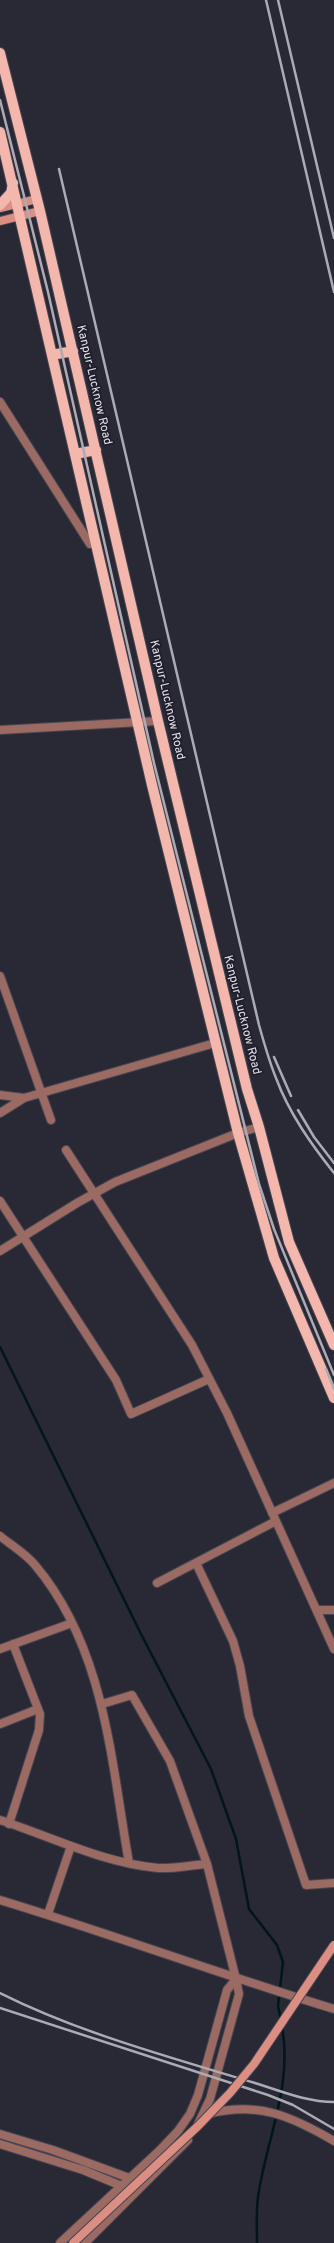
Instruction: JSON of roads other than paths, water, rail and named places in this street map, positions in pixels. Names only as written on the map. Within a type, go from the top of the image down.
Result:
[{"type":"main road","name":"Kanpur-Lucknow Road","points":[[0,54],[40,210],[158,721],[247,1089],[259,1127],[289,1242],[334,1345]]},
{"type":"main road","points":[[0,132],[138,722],[238,1133],[274,1258],[334,1398]]},
{"type":"main road","points":[[0,205],[11,193],[13,184]]},
{"type":"main road","points":[[52,355],[73,351]]},
{"type":"main road","points":[[75,454],[96,450]]},
{"type":"street","points":[[0,208],[37,199]]},
{"type":"street","points":[[0,221],[40,210]]},
{"type":"street","points":[[0,402],[90,544],[96,544]]},
{"type":"street","points":[[0,730],[158,721]]},
{"type":"street","points":[[0,976],[51,1120]]},
{"type":"street","points":[[0,1113],[24,1098],[215,1043]]},
{"type":"street","points":[[0,1095],[24,1098]]},
{"type":"street","points":[[0,1251],[115,1182],[238,1133],[259,1127]]},
{"type":"street","points":[[66,1150],[192,1345],[274,1517],[334,1649]]},
{"type":"street","points":[[0,1201],[116,1380],[131,1414],[209,1378]]},
{"type":"street","points":[[157,1583],[196,1563],[334,1483]]},
{"type":"street","points":[[0,1536],[34,1564],[59,1597],[89,1660],[102,1704],[129,1863]]},
{"type":"street","points":[[196,1563],[233,1641],[240,1666],[249,1716],[306,1885],[334,1883]]},
{"type":"street","points":[[317,1610],[334,1610]]},
{"type":"street","points":[[0,1649],[72,1623]]},
{"type":"street","points":[[9,1824],[39,1730],[40,1714],[13,1644]]},
{"type":"street","points":[[85,2243],[146,2184],[189,2139],[203,2116],[210,2099],[239,1994],[207,1864],[170,1761],[132,1695],[102,1704]]},
{"type":"street","points":[[0,1724],[38,1709]]},
{"type":"street","points":[[0,1820],[98,1855],[129,1863],[159,1868],[207,1864]]},
{"type":"street","points":[[48,1914],[71,1846]]},
{"type":"street","points":[[0,1900],[48,1914],[236,1979],[334,2009]]},
{"type":"street","points":[[73,2243],[198,2126],[230,2093],[254,2064],[334,1945]]},
{"type":"street","points":[[60,2243],[178,2132],[190,2114],[198,2095],[227,1990],[236,1979]]},
{"type":"street","points":[[203,2116],[237,2108],[260,2111],[286,2116],[334,2141]]},
{"type":"street","points":[[0,2134],[53,2150],[146,2184]]},
{"type":"street","points":[[0,2144],[83,2170],[137,2193]]},
{"type":"waterway","points":[[0,1347],[141,1634],[211,1769],[236,1839],[249,1909],[277,1945],[283,1962],[278,2006],[281,2020]]},
{"type":"waterway","points":[[257,2243],[258,2197],[277,2113],[284,2070],[282,2027]]},
{"type":"railway","points":[[266,0],[334,292]]},
{"type":"railway","points":[[278,0],[334,238]]},
{"type":"railway","points":[[0,100],[48,292],[154,763],[259,1184],[274,1229],[334,1375]]},
{"type":"railway","points":[[59,169],[259,1025],[271,1065],[287,1104],[317,1151],[334,1173]]},
{"type":"railway","points":[[274,1057],[291,1096]]},
{"type":"railway","points":[[298,1110],[314,1137],[334,1163]]},
{"type":"railway","points":[[326,1369],[334,1389]]},
{"type":"railway","points":[[0,1993],[30,2007],[93,2032],[158,2054],[294,2096],[324,2102],[334,2102]]},
{"type":"railway","points":[[0,2008],[268,2095],[293,2105],[334,2129]]}]
